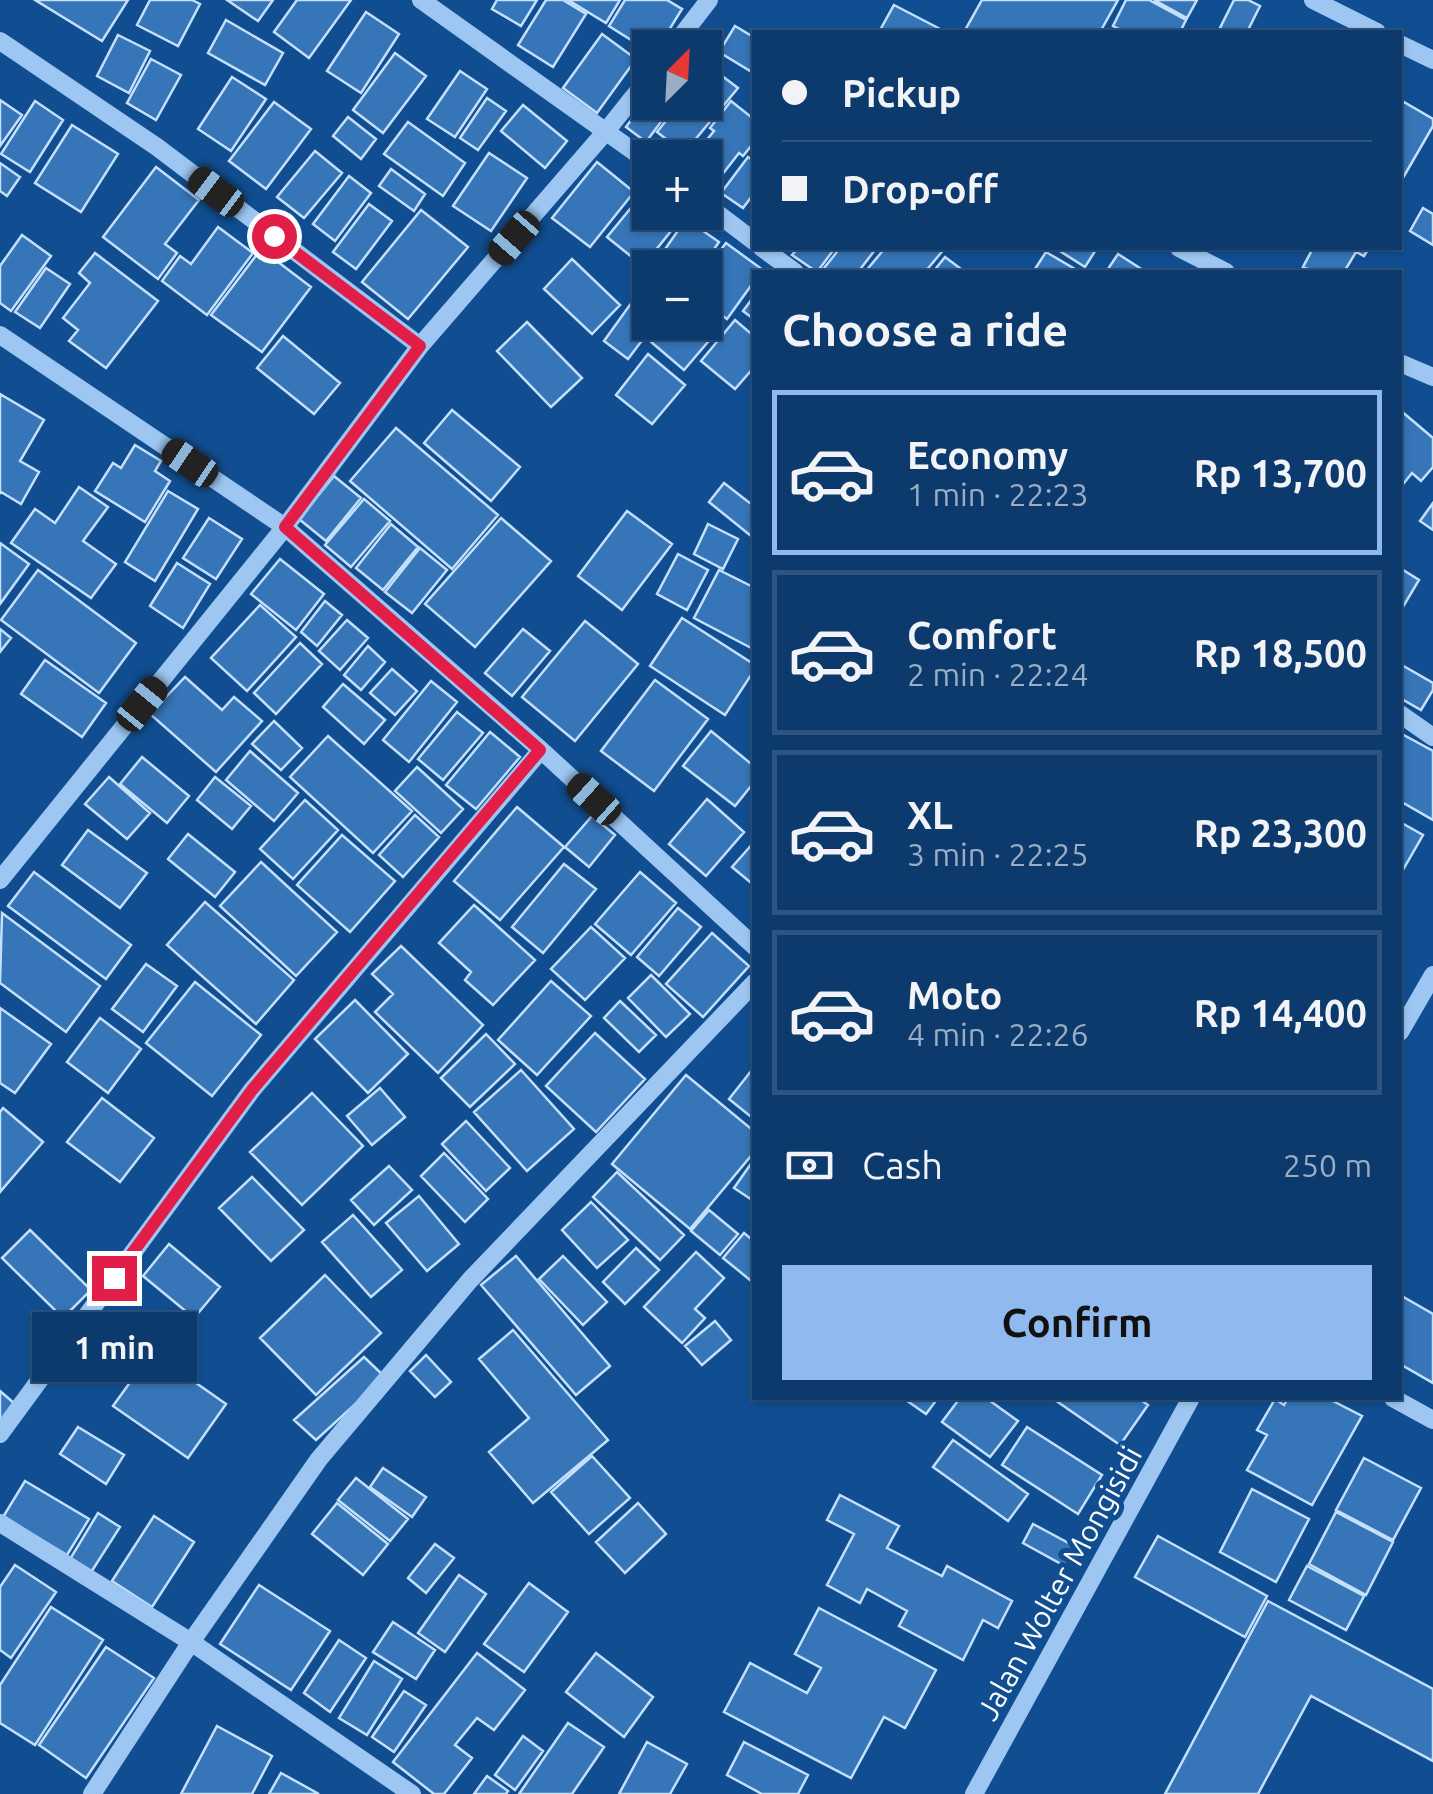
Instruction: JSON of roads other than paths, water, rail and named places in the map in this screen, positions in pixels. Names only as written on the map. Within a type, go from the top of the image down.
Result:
[{"type":"street","points":[[420,0],[632,149]]},
{"type":"street","points":[[686,30],[709,0]]},
{"type":"street","points":[[1313,0],[1374,30]]},
{"type":"street","points":[[0,41],[157,148],[420,346]]},
{"type":"street","points":[[1402,45],[1433,60]]},
{"type":"street","points":[[0,880],[285,527],[420,346],[632,99]]},
{"type":"street","points":[[722,217],[752,240]]},
{"type":"street","points":[[1183,250],[1222,270]]},
{"type":"street","points":[[0,335],[285,527],[540,750],[752,943]]},
{"type":"street","points":[[1402,364],[1433,377]]},
{"type":"street","points":[[1402,715],[1433,737]]},
{"type":"street","points":[[0,1434],[252,1090],[540,750]]},
{"type":"street","points":[[1402,1029],[1433,975]]},
{"type":"street","points":[[92,1794],[191,1642],[320,1459],[470,1280],[752,985]]},
{"type":"street","name":"Jalan Wolter Mongisidi","points":[[974,1794],[1190,1400]]},
{"type":"street","points":[[1397,1400],[1433,1420]]},
{"type":"street","points":[[0,1523],[191,1642],[412,1794]]}]
